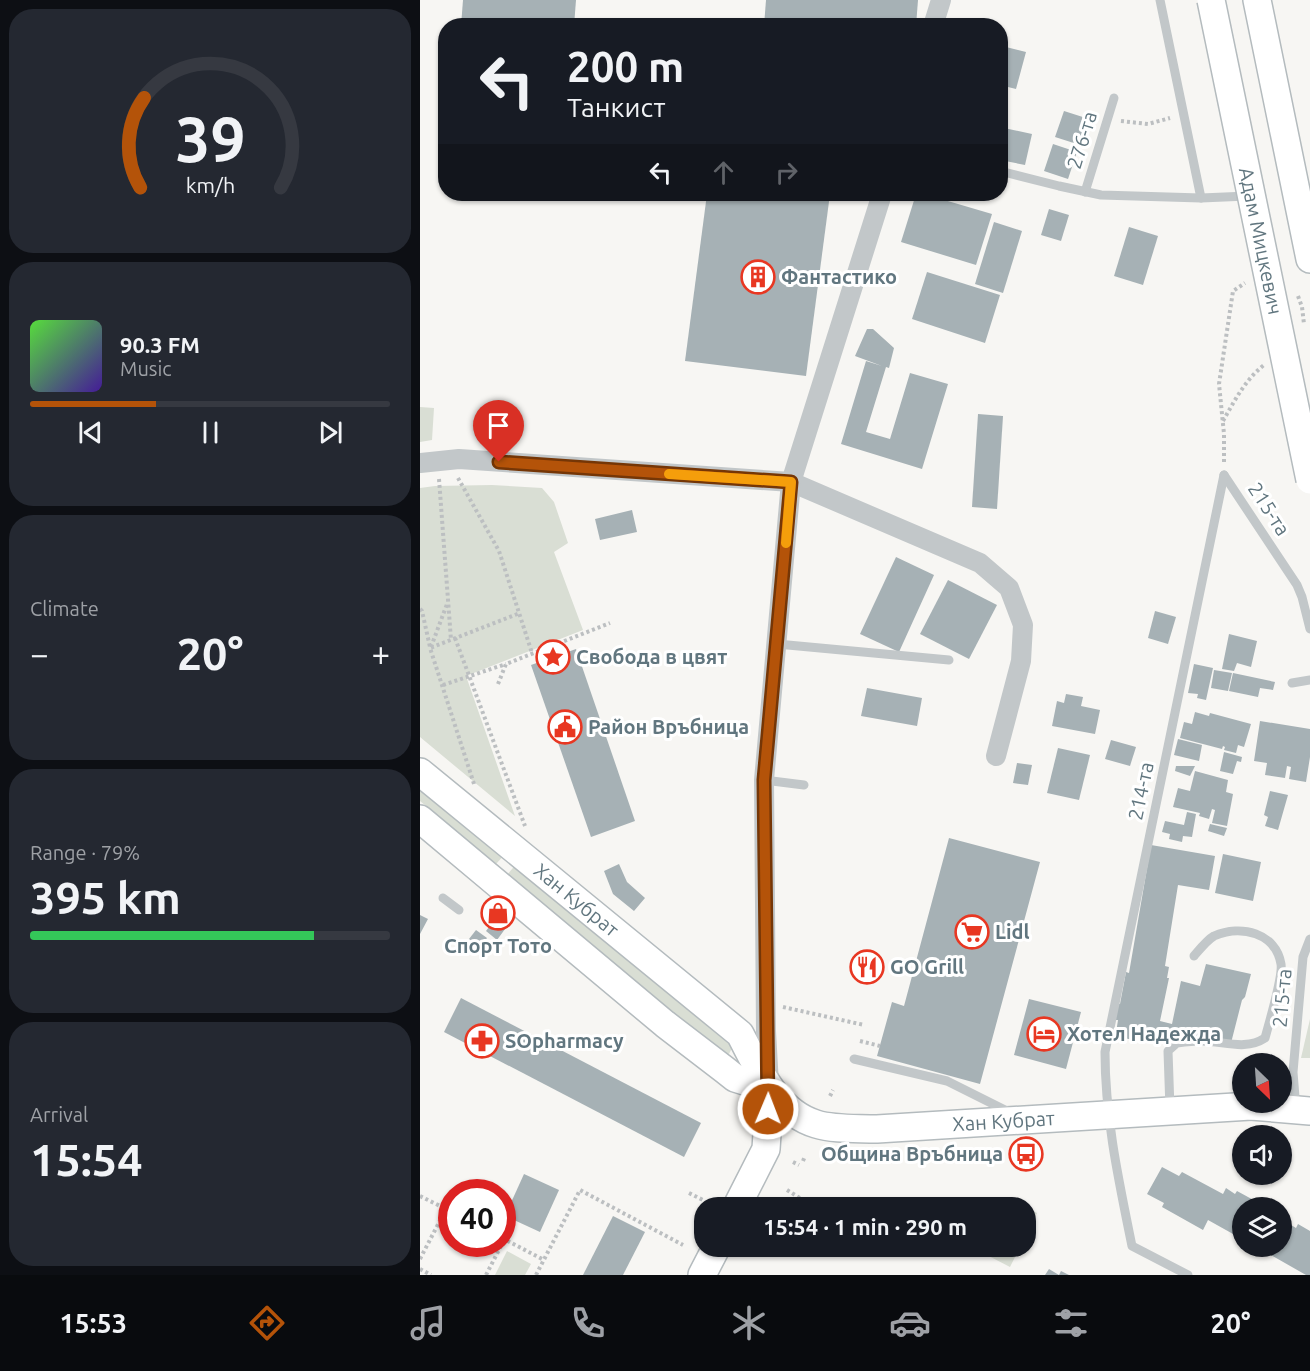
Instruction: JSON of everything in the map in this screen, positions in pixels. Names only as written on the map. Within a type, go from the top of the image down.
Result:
[{"type":"street","points":[[935,18],[941,0]]},
{"type":"street","name":"Адам Мицкевич","points":[[1211,0],[1310,480]]},
{"type":"street","points":[[1257,0],[1310,259]]},
{"type":"street","points":[[742,1197],[766,1149],[770,1089],[766,1003],[764,780],[791,482],[880,201]]},
{"type":"street","points":[[432,468],[459,459],[791,482],[980,563],[1009,588],[1023,625],[1021,661],[996,756]]},
{"type":"street","name":"Хан Кубрат","points":[[420,771],[740,1034],[770,1089],[801,1118],[819,1125],[877,1129],[1232,1106]]},
{"type":"street","name":"Хан Кубрат","points":[[420,819],[665,1024],[735,1078],[770,1089]]},
{"type":"street","points":[[702,1275],[711,1257]]},
{"type":"lane","points":[[1160,0],[1201,198]]},
{"type":"lane","name":"276-та","points":[[1085,192],[1114,98]]},
{"type":"lane","points":[[1008,173],[1101,195],[1201,198],[1257,196]]},
{"type":"lane","name":"215-та","points":[[1224,475],[1297,585],[1310,629]]},
{"type":"lane","name":"214-та","points":[[1188,1275],[1132,1246],[1112,1149],[1105,1085],[1105,1052],[1224,475]]},
{"type":"lane","points":[[777,644],[949,660]]},
{"type":"lane","points":[[1292,683],[1310,680]]},
{"type":"lane","points":[[764,780],[804,785]]},
{"type":"lane","points":[[443,898],[459,910]]},
{"type":"lane","points":[[1170,1111],[1168,1051],[1177,1042],[1201,1041],[1244,1046],[1256,1044],[1265,1038],[1282,966],[1269,940],[1248,931],[1228,932],[1213,937],[1194,956]]},
{"type":"lane","name":"215-та","points":[[1299,1101],[1293,1072],[1303,957],[1310,939]]},
{"type":"lane","points":[[854,1059],[947,1082],[1024,1120]]},
{"type":"path","points":[[1224,475],[1224,434],[1219,384],[1233,291],[1248,280]]},
{"type":"path","points":[[528,833],[453,639],[432,468],[458,478],[499,551],[532,653]]},
{"type":"path","points":[[430,648],[448,600]]},
{"type":"path","points":[[420,609],[430,648],[476,791]]},
{"type":"path","points":[[430,648],[520,613]]},
{"type":"path","points":[[443,685],[506,664],[610,623]]},
{"type":"path","points":[[498,684],[506,664]]},
{"type":"path","points":[[766,1003],[864,1025]]},
{"type":"path","points":[[860,1041],[880,1046]]},
{"type":"path","points":[[830,1096],[833,1090]]},
{"type":"path","points":[[793,1162],[801,1163],[806,1156]]},
{"type":"path","points":[[536,1275],[580,1190],[683,1245]]},
{"type":"path","points":[[787,1190],[798,1197]]},
{"type":"path","points":[[689,1193],[697,1197]]},
{"type":"path","points":[[420,1196],[438,1205]]},
{"type":"path","points":[[420,1259],[438,1224]]},
{"type":"path","points":[[516,1247],[544,1260]]},
{"type":"path","points":[[486,1275],[495,1257]]},
{"type":"path","points":[[420,1269],[431,1275]]},
{"type":"shaded area","points":[[420,407],[434,408],[432,440],[420,442]]},
{"type":"shaded area","points":[[492,485],[542,488],[554,502],[568,543],[554,552],[583,630],[466,676],[515,816],[420,737],[420,488]]},
{"type":"shaded area","points":[[420,783],[505,854],[496,864],[420,801]]},
{"type":"shaded area","points":[[518,862],[735,1042],[727,1058],[507,875]]},
{"type":"shaded area","points":[[1310,1019],[1310,1058],[1301,1058]]},
{"type":"shaded area","points":[[516,1256],[531,1264],[525,1275],[495,1275],[504,1257]]},
{"type":"shaded area","points":[[991,1257],[1015,1257],[1010,1267]]},
{"type":"building","points":[[463,0],[576,0],[575,18],[462,18]]},
{"type":"building","points":[[766,0],[918,0],[917,18],[765,18]]},
{"type":"building","points":[[1008,48],[1026,52],[1016,89],[1008,87]]},
{"type":"building","points":[[1064,111],[1089,119],[1080,145],[1055,137]]},
{"type":"building","points":[[1008,129],[1032,134],[1025,165],[1008,162]]},
{"type":"building","points":[[1053,144],[1077,152],[1068,179],[1044,171]]},
{"type":"building","name":"Фантастико","points":[[706,201],[829,201],[806,376],[685,361]]},
{"type":"building","points":[[914,201],[948,201],[992,214],[976,265],[901,242]]},
{"type":"building","points":[[1049,209],[1069,215],[1061,241],[1041,235]]},
{"type":"building","points":[[994,222],[1022,231],[1003,293],[975,284]]},
{"type":"building","points":[[1129,227],[1158,236],[1143,285],[1114,276]]},
{"type":"building","points":[[927,272],[1000,295],[985,343],[912,319]]},
{"type":"building","points":[[867,329],[873,329],[894,348],[866,432],[890,439],[910,373],[948,384],[922,469],[841,444],[866,361],[882,366],[855,356]]},
{"type":"building","points":[[978,414],[1003,416],[997,509],[972,507]]},
{"type":"building","points":[[632,510],[637,532],[600,540],[595,519]]},
{"type":"building","points":[[896,557],[934,575],[899,652],[860,634]]},
{"type":"building","points":[[948,580],[997,605],[969,659],[920,634]]},
{"type":"building","points":[[1155,611],[1176,617],[1168,644],[1148,638]]},
{"type":"building","points":[[1229,634],[1257,641],[1251,667],[1237,663],[1234,671],[1222,669]]},
{"type":"building","points":[[576,649],[635,821],[591,837],[531,665]]},
{"type":"building","points":[[1194,664],[1213,668],[1206,700],[1197,698],[1198,694],[1188,693]]},
{"type":"building","points":[[1214,670],[1232,673],[1228,691],[1211,688]]},
{"type":"building","points":[[1233,673],[1275,682],[1273,690],[1260,688],[1258,697],[1229,691]]},
{"type":"building","points":[[867,688],[922,698],[917,726],[861,716]]},
{"type":"building","points":[[1066,694],[1083,697],[1081,706],[1100,710],[1095,734],[1052,726],[1057,701],[1064,703]]},
{"type":"building","points":[[1195,712],[1209,716],[1210,713],[1251,724],[1244,747],[1238,745],[1236,753],[1224,750],[1223,746],[1222,749],[1180,738],[1184,722],[1192,724]]},
{"type":"building","points":[[1260,721],[1310,729],[1310,757],[1306,782],[1289,779],[1291,767],[1287,766],[1285,778],[1265,775],[1267,763],[1254,761]]},
{"type":"building","points":[[1178,739],[1202,745],[1199,761],[1174,755]]},
{"type":"building","points":[[1111,740],[1136,747],[1130,766],[1105,759]]},
{"type":"building","points":[[1058,748],[1090,755],[1079,800],[1047,793]]},
{"type":"building","points":[[1224,752],[1242,757],[1241,762],[1237,761],[1233,774],[1220,771]]},
{"type":"building","points":[[1017,763],[1032,765],[1028,785],[1013,783]]},
{"type":"building","points":[[1176,766],[1195,766],[1190,776],[1175,771]]},
{"type":"building","points":[[1195,771],[1228,780],[1226,792],[1233,794],[1227,826],[1212,823],[1215,810],[1212,809],[1209,819],[1199,816],[1200,813],[1173,807],[1178,788],[1190,791]]},
{"type":"building","points":[[1270,791],[1288,795],[1278,830],[1265,826],[1268,817],[1264,815]]},
{"type":"building","points":[[1187,812],[1196,814],[1192,837],[1183,836],[1182,842],[1169,839],[1170,834],[1162,832],[1165,821],[1184,825]]},
{"type":"building","points":[[1210,824],[1227,828],[1224,836],[1208,831]]},
{"type":"building","name":"Lidl","points":[[949,838],[1040,862],[980,1084],[877,1056],[892,1002],[904,1006]]},
{"type":"building","points":[[1151,845],[1215,856],[1209,890],[1178,885],[1165,966],[1169,967],[1167,978],[1169,978],[1160,1021],[1172,1024],[1181,981],[1200,986],[1206,964],[1251,974],[1231,1043],[1178,1033],[1162,1034],[1147,1040],[1128,1039],[1116,1033],[1118,1020],[1114,1020],[1117,1003],[1120,1004],[1126,972],[1129,973]]},
{"type":"building","points":[[1223,854],[1261,862],[1253,901],[1215,893]]},
{"type":"building","points":[[619,864],[627,882],[645,898],[634,911],[613,894],[604,871]]},
{"type":"building","points":[[491,902],[513,918],[497,940],[486,931],[495,919],[484,911]]},
{"type":"building","points":[[420,915],[428,919],[420,934]]},
{"type":"building","points":[[476,930],[487,938],[480,947],[469,939]]},
{"type":"building","name":"GO Grill","points":[[864,951],[878,955],[871,983],[857,980]]},
{"type":"building","points":[[461,998],[701,1123],[684,1157],[444,1032]]},
{"type":"building","points":[[1029,999],[1081,1012],[1066,1069],[1014,1055]]},
{"type":"building","points":[[1162,1167],[1179,1176],[1182,1172],[1223,1194],[1226,1188],[1235,1194],[1237,1191],[1248,1197],[1232,1197],[1232,1233],[1208,1220],[1203,1230],[1162,1207],[1164,1203],[1147,1194]]},
{"type":"building","points":[[524,1174],[559,1190],[540,1232],[516,1221],[516,1192]]},
{"type":"building","points":[[613,1216],[645,1232],[623,1275],[583,1275]]},
{"type":"building","points":[[1298,1224],[1310,1231],[1310,1275],[1306,1275],[1274,1257],[1292,1257],[1292,1226],[1296,1228]]},
{"type":"building","points":[[1049,1269],[1059,1275],[1045,1275]]},
{"type":"slow traffic","points":[[669,474],[791,482],[786,543]]},
{"type":"place","name":"Фантастико","points":[[758,277]]},
{"type":"place","name":"Свобода в цвят","points":[[553,657]]},
{"type":"place","name":"Район Връбница","points":[[565,727]]},
{"type":"place","name":"Спорт Тото","points":[[498,913]]},
{"type":"place","name":"Lidl","points":[[972,932]]},
{"type":"place","name":"GO Grill","points":[[867,967]]},
{"type":"place","name":"Хотел Надежда","points":[[1044,1034]]},
{"type":"place","name":"SOpharmacy","points":[[482,1041]]},
{"type":"place","name":"Община Връбница","points":[[1026,1154]]},
{"type":"route","points":[[499,462],[791,482],[764,780],[766,1031],[770,1089],[768,1109]]}]
